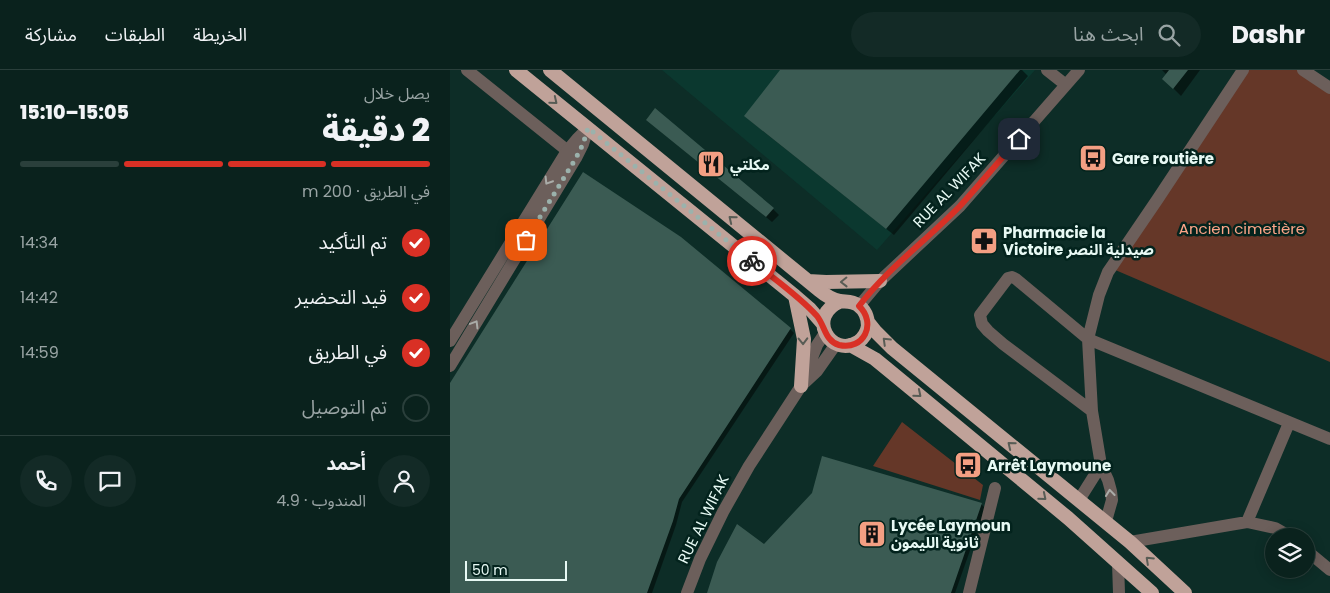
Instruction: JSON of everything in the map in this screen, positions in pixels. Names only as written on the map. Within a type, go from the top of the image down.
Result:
[{"type":"highway","points":[[516,70],[795,296],[815,314],[831,341],[843,344],[875,359],[1062,513],[1152,593]]},
{"type":"highway","points":[[550,70],[824,294],[840,301],[853,302],[859,306],[867,316],[867,328],[861,340],[843,344]]},
{"type":"highway","points":[[808,281],[880,281]]},
{"type":"highway","points":[[795,296],[804,339],[801,386]]},
{"type":"highway","points":[[824,328],[824,316],[833,304],[840,301]]},
{"type":"highway","points":[[868,322],[892,348],[1080,500],[1130,542],[1185,593]]},
{"type":"street","points":[[467,70],[571,154]]},
{"type":"street","points":[[1047,70],[1066,85]]},
{"type":"street","name":"RUE AL WIFAK","points":[[859,306],[880,281],[960,206],[1079,70]]},
{"type":"street","points":[[1106,522],[1112,500],[1108,480],[1100,465],[1092,411],[1088,339],[1099,295],[1108,272],[1243,70]]},
{"type":"street","points":[[1303,70],[1330,88]]},
{"type":"street","points":[[450,366],[491,285],[571,154],[577,139],[588,128]]},
{"type":"street","points":[[1092,411],[1003,344],[982,324],[980,315],[1008,278],[1016,279],[1088,339],[1330,439]]},
{"type":"street","points":[[450,341],[491,285]]},
{"type":"street","name":"RUE AL WIFAK","points":[[686,593],[723,512],[749,466],[801,386],[824,328]]},
{"type":"street","name":"RUE AL WIFAK","points":[[801,386],[817,371],[832,352],[843,344]]},
{"type":"street","points":[[1247,522],[1289,423]]},
{"type":"street","points":[[1080,500],[1100,465]]},
{"type":"street","points":[[969,593],[996,488]]},
{"type":"street","points":[[1130,542],[1247,522],[1275,528]]},
{"type":"street","points":[[1315,558],[1330,570]]},
{"type":"street","points":[[1118,563],[1119,593]]},
{"type":"shaded area","points":[[662,70],[1035,70],[877,250]]},
{"type":"green space","name":"Ancien cimetière","points":[[1247,70],[1310,70],[1330,84],[1330,362],[1106,266]]},
{"type":"green space","points":[[902,422],[983,485],[980,500],[873,466]]},
{"type":"building","points":[[780,70],[1020,70],[886,229],[744,116]]},
{"type":"building","points":[[1169,70],[1188,70],[1173,89],[1162,79]]},
{"type":"building","name":"مكلتي","points":[[655,108],[774,208],[766,217],[646,120]]},
{"type":"building","points":[[583,172],[681,237],[791,328],[679,499],[647,593],[450,593],[450,383]]},
{"type":"building","name":"Lycée Laymoun ثانوية الليمون","points":[[822,456],[982,503],[951,593],[707,593],[717,562],[737,524],[764,544],[812,493]]},
{"type":"way so far","points":[[526,240],[576,158],[588,128],[752,261]]},
{"type":"place","name":"Gare routière","points":[[1093,158]]},
{"type":"place","name":"مكلتي","points":[[711,164]]},
{"type":"place","name":"Pharmacie la Victoire صيدلية النصر","points":[[984,241]]},
{"type":"place","name":"Arrêt Laymoune","points":[[968,465]]},
{"type":"place","name":"Lycée Laymoun ثانوية الليمون","points":[[872,534]]},
{"type":"route","points":[[752,261],[815,314],[823,324],[825,333],[831,341],[843,346],[856,343],[861,340],[867,328],[867,316],[859,306],[868,294],[960,206],[1019,139]]}]
